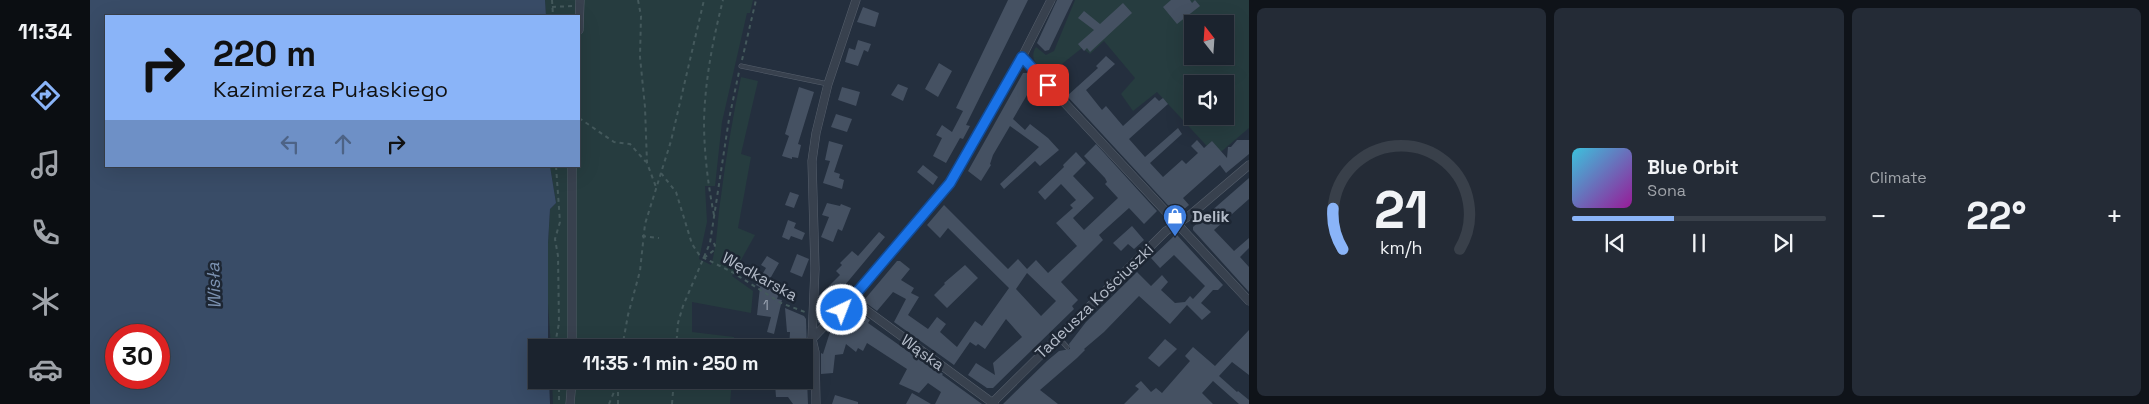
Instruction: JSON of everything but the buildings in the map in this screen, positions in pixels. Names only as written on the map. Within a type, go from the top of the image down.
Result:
[{"type":"street","points":[[810,339],[815,269],[812,161],[816,133],[828,84],[856,0]]},
{"type":"street","points":[[811,339],[852,299],[950,183],[1022,57],[1051,0]]},
{"type":"street","points":[[1022,57],[1249,301]]},
{"type":"street","name":"Tadeusza Kościuszki","points":[[992,404],[1166,231],[1249,165]]},
{"type":"street","points":[[572,167],[572,339]]},
{"type":"street","name":"Wąska","points":[[852,299],[992,404]]},
{"type":"street","points":[[813,347],[815,352],[816,404]]},
{"type":"street","points":[[570,404],[571,389]]},
{"type":"lane","points":[[741,66],[828,84]]},
{"type":"lane","points":[[1058,337],[1066,347]]},
{"type":"path","points":[[552,0],[553,15]]},
{"type":"path","points":[[638,0],[641,16],[640,57],[645,107],[647,164],[656,188]]},
{"type":"path","points":[[624,339],[640,271],[642,236],[671,140],[704,0]]},
{"type":"path","points":[[714,218],[704,121],[710,64],[723,0]]},
{"type":"path","points":[[677,339],[682,306],[711,240],[729,119],[756,0]]},
{"type":"path","points":[[552,7],[580,3]]},
{"type":"path","points":[[580,119],[614,142],[630,144],[647,164]]},
{"type":"path","points":[[556,167],[560,222],[555,239],[558,256],[560,323],[556,339]]},
{"type":"path","points":[[661,172],[676,192],[692,244],[700,256],[704,258]]},
{"type":"path","points":[[642,236],[659,238]]},
{"type":"path","points":[[704,258],[713,251],[715,245],[711,240]]},
{"type":"path","name":"Wędkarska","points":[[704,258],[732,272],[782,303],[805,312]]},
{"type":"path","points":[[558,389],[559,404]]},
{"type":"path","points":[[610,404],[616,389]]},
{"type":"path","points":[[618,404],[619,389]]},
{"type":"path","points":[[672,404],[673,389]]},
{"type":"green space","points":[[545,0],[753,0],[750,13],[747,13],[722,122],[715,186],[705,186],[707,222],[699,259],[711,265],[727,151],[741,77],[758,81],[741,154],[751,157],[738,228],[755,235],[732,276],[753,291],[751,313],[692,302],[692,332],[734,337],[734,339],[550,339],[547,290],[548,243],[550,209],[556,203],[550,167],[580,167],[580,15],[546,15]]},
{"type":"green space","points":[[1075,0],[1249,0],[1249,128],[1216,156],[1187,125],[1234,125],[1234,75],[1184,75],[1184,121],[1157,92],[1133,111],[1121,94],[1135,78],[1104,41],[1090,54],[1082,48],[1048,75],[1036,62],[1033,55],[1036,47],[1046,55],[1054,51]]},
{"type":"green space","points":[[552,389],[731,389],[730,404],[553,404]]},
{"type":"water","name":"Wisła","points":[[90,0],[545,0],[546,15],[105,15],[105,167],[550,167],[556,203],[550,209],[548,243],[548,339],[528,339],[528,389],[549,389],[550,404],[90,404]]},
{"type":"place","name":"Delik","points":[[1175,237]]},
{"type":"route","points":[[842,310],[950,183],[1022,57],[1048,85]]}]
